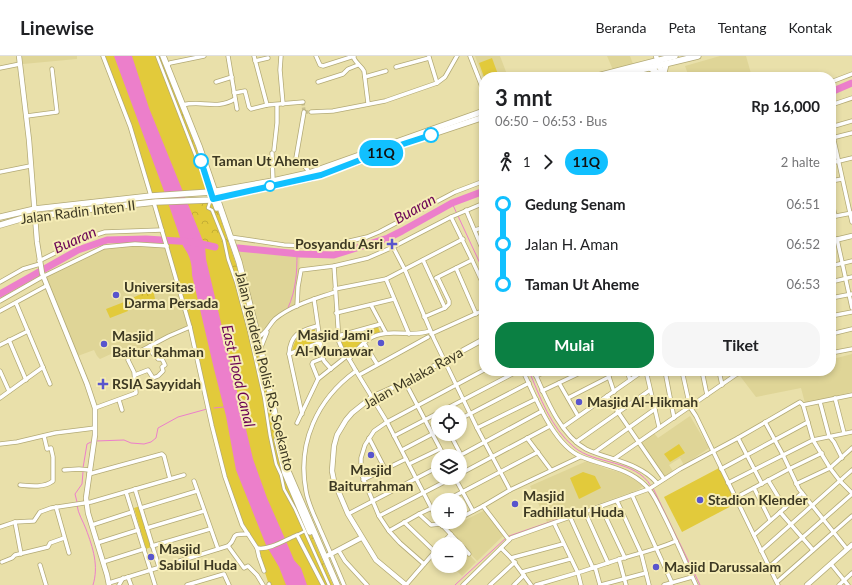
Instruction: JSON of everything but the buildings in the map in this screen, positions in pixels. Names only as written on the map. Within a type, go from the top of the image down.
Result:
[{"type":"main road","points":[[159,56],[192,137],[209,189]]},
{"type":"main road","points":[[163,56],[183,104],[212,200]]},
{"type":"main road","points":[[650,66],[652,56]]},
{"type":"main road","points":[[629,72],[650,66],[661,60],[675,56]]},
{"type":"main road","points":[[661,60],[698,56]]},
{"type":"main road","points":[[661,60],[662,72]]},
{"type":"main road","points":[[650,66],[657,72]]},
{"type":"main road","points":[[619,72],[650,66]]},
{"type":"main road","points":[[154,199],[198,201],[212,200],[329,173],[479,113]]},
{"type":"main road","points":[[154,199],[196,193],[209,189],[273,181],[309,173],[444,127],[479,118]]},
{"type":"main road","name":"Jalan Radin Inten II","points":[[0,217],[35,209],[154,199]]},
{"type":"main road","name":"Jalan Radin Inten II","points":[[0,225],[14,220],[154,199]]},
{"type":"main road","name":"Jalan Jenderal Polisi RS. Soekanto","points":[[212,200],[217,208],[237,260],[259,337],[284,473],[333,585]]},
{"type":"main road","name":"Jalan Jenderal Polisi RS. Soekanto","points":[[212,200],[229,239]]},
{"type":"main road","name":"Jalan Jenderal Polisi RS. Soekanto","points":[[237,260],[250,318],[260,346],[287,469],[328,556],[338,585]]},
{"type":"street","points":[[19,56],[27,116],[30,166],[42,275],[87,384],[95,408],[96,428],[94,446],[88,471],[86,503],[109,584],[126,577],[228,546],[237,534],[248,534]]},
{"type":"street","points":[[103,56],[130,126],[154,199],[190,327],[212,426],[226,477],[242,525],[257,548],[264,571]]},
{"type":"street","points":[[167,66],[170,63],[204,56]]},
{"type":"street","points":[[228,56],[237,109]]},
{"type":"street","points":[[254,56],[267,105]]},
{"type":"street","points":[[281,56],[280,70],[283,104]]},
{"type":"street","points":[[316,56],[320,66],[353,56],[358,65],[363,69],[368,103]]},
{"type":"street","points":[[312,112],[385,101],[438,83],[445,77],[456,56]]},
{"type":"street","points":[[470,56],[479,79]]},
{"type":"street","points":[[396,67],[429,57],[438,83]]},
{"type":"street","points":[[255,60],[268,58]]},
{"type":"street","points":[[0,68],[20,64]]},
{"type":"street","points":[[318,82],[343,74],[348,68],[358,65]]},
{"type":"street","points":[[27,116],[57,112],[52,69]]},
{"type":"street","points":[[365,77],[386,71]]},
{"type":"street","points":[[836,80],[852,74]]},
{"type":"street","points":[[216,82],[232,77]]},
{"type":"street","points":[[234,93],[245,90],[250,108],[303,102]]},
{"type":"street","points":[[836,103],[852,98]]},
{"type":"street","points":[[183,104],[221,105],[235,99]]},
{"type":"street","points":[[273,181],[273,152],[277,123],[277,105]]},
{"type":"street","points":[[304,112],[296,158],[309,173]]},
{"type":"street","points":[[836,126],[852,121]]},
{"type":"street","points":[[836,137],[852,134]]},
{"type":"street","points":[[836,153],[852,222]]},
{"type":"street","points":[[838,161],[852,158]]},
{"type":"street","points":[[0,172],[30,166]]},
{"type":"street","points":[[836,180],[842,179]]},
{"type":"street","points":[[229,239],[284,245],[324,247],[339,244],[367,237],[379,232],[456,192],[479,183]]},
{"type":"street","points":[[846,196],[852,195]]},
{"type":"street","points":[[212,200],[208,208],[212,210],[229,239],[228,259],[236,282],[249,332],[276,464],[281,475],[284,489],[329,585]]},
{"type":"street","points":[[297,306],[301,270],[334,266],[368,258],[479,204]]},
{"type":"street","points":[[466,210],[479,240]]},
{"type":"street","points":[[836,216],[851,213]]},
{"type":"street","points":[[453,216],[479,275]]},
{"type":"street","points":[[475,230],[479,229]]},
{"type":"street","points":[[0,282],[83,240],[105,232],[163,232]]},
{"type":"street","points":[[852,236],[837,239],[851,294],[852,308]]},
{"type":"street","points":[[260,346],[267,331],[275,320],[297,306],[335,291],[386,279],[463,239]]},
{"type":"street","points":[[0,301],[42,275],[104,247],[135,244],[166,244]]},
{"type":"street","points":[[393,247],[405,270],[424,317],[456,385],[510,490]]},
{"type":"street","points":[[423,260],[445,308]]},
{"type":"street","points":[[433,280],[472,260]]},
{"type":"street","points":[[836,265],[852,261]]},
{"type":"street","points":[[334,266],[336,313],[340,345],[387,422],[431,508],[389,531]]},
{"type":"street","points":[[456,268],[476,314]]},
{"type":"street","points":[[424,317],[445,308],[450,304],[438,278]]},
{"type":"street","points":[[836,281],[852,278]]},
{"type":"street","points":[[386,279],[409,334]]},
{"type":"street","points":[[0,311],[46,286]]},
{"type":"street","points":[[836,297],[851,294]]},
{"type":"street","points":[[314,299],[319,343],[323,358],[331,369]]},
{"type":"street","points":[[336,313],[394,299]]},
{"type":"street","points":[[16,303],[50,384]]},
{"type":"street","points":[[371,305],[386,333]]},
{"type":"street","points":[[297,423],[318,379],[348,358],[364,343],[375,336],[386,333],[422,334],[431,332],[479,312]]},
{"type":"street","points":[[836,315],[852,312]]},
{"type":"street","points":[[338,336],[381,324]]},
{"type":"street","points":[[302,414],[289,354],[290,342],[298,333],[317,326]]},
{"type":"street","points":[[95,408],[136,394],[135,375],[128,360],[129,357],[190,327]]},
{"type":"street","points":[[836,333],[852,329]]},
{"type":"street","points":[[0,345],[28,331]]},
{"type":"street","points":[[259,337],[267,331]]},
{"type":"street","points":[[344,585],[328,556],[306,493],[304,456],[312,424],[324,403],[334,390],[358,373],[428,337]]},
{"type":"street","points":[[9,340],[26,380]]},
{"type":"street","name":"Jalan Malaka Raya","points":[[406,585],[376,560],[361,538],[348,514],[333,476],[332,459],[337,435],[346,420],[372,397],[405,382],[479,342]]},
{"type":"street","points":[[289,354],[319,343]]},
{"type":"street","points":[[364,343],[377,364]]},
{"type":"street","points":[[135,375],[149,370],[153,378],[162,372],[162,367],[165,365],[163,359],[158,359],[156,355],[153,354],[150,346]]},
{"type":"street","points":[[836,352],[852,350]]},
{"type":"street","points":[[318,379],[312,364],[323,358]]},
{"type":"street","points":[[0,398],[44,368]]},
{"type":"street","points":[[0,371],[9,392]]},
{"type":"street","points":[[424,564],[400,543],[389,531],[379,516],[363,480],[361,473],[361,458],[365,445],[376,429],[479,373]]},
{"type":"street","points":[[453,405],[508,376]]},
{"type":"street","points":[[526,376],[550,426],[567,446],[580,457],[624,470],[650,486],[696,585]]},
{"type":"street","points":[[536,376],[542,391],[563,427],[576,442],[597,454],[641,470],[652,477],[650,486]]},
{"type":"street","points":[[542,391],[574,376]]},
{"type":"street","points":[[629,376],[630,380]]},
{"type":"street","points":[[563,427],[637,376]]},
{"type":"street","points":[[646,376],[659,428]]},
{"type":"street","points":[[666,376],[674,418]]},
{"type":"street","points":[[683,376],[690,407],[696,416],[778,584],[813,550],[852,516]]},
{"type":"street","points":[[703,376],[707,395]]},
{"type":"street","points":[[720,376],[722,385]]},
{"type":"street","points":[[614,459],[722,385],[732,376]]},
{"type":"street","points":[[568,398],[609,377],[614,392]]},
{"type":"street","points":[[405,382],[431,432]]},
{"type":"street","points":[[467,416],[529,383]]},
{"type":"street","points":[[560,383],[578,416]]},
{"type":"street","points":[[576,442],[650,390]]},
{"type":"street","points":[[463,585],[501,548],[508,538],[632,495],[664,479],[765,422],[801,404],[820,402],[852,395]]},
{"type":"street","points":[[607,396],[664,479]]},
{"type":"street","points":[[835,398],[844,433]]},
{"type":"street","points":[[477,428],[536,399]]},
{"type":"street","points":[[119,400],[122,410]]},
{"type":"street","points":[[820,402],[829,436],[834,442],[842,458]]},
{"type":"street","points":[[769,567],[852,493],[830,468],[813,440],[801,404]]},
{"type":"street","points":[[597,454],[628,428],[655,409]]},
{"type":"street","points":[[467,452],[542,411]]},
{"type":"street","points":[[394,436],[431,417]]},
{"type":"street","points":[[765,422],[783,455],[796,484],[847,550]]},
{"type":"street","points":[[721,469],[808,422]]},
{"type":"street","points":[[467,470],[550,426]]},
{"type":"street","points":[[0,444],[96,428]]},
{"type":"street","points":[[728,483],[813,440],[852,432]]},
{"type":"street","points":[[402,450],[431,435]]},
{"type":"street","points":[[20,485],[40,486],[53,481],[53,457],[50,448],[47,449],[44,436]]},
{"type":"street","points":[[369,438],[385,469]]},
{"type":"street","points":[[527,438],[551,470]]},
{"type":"street","points":[[738,438],[762,484]]},
{"type":"street","points":[[409,464],[440,448],[436,441]]},
{"type":"street","points":[[796,484],[830,468],[852,450]]},
{"type":"street","points":[[463,492],[538,452]]},
{"type":"street","points":[[735,498],[822,453]]},
{"type":"street","points":[[64,470],[79,469],[88,471],[162,454],[164,456],[170,479]]},
{"type":"street","points":[[597,454],[597,462]]},
{"type":"street","points":[[467,515],[510,490],[580,457]]},
{"type":"street","points":[[363,480],[406,459]]},
{"type":"street","points":[[348,514],[431,470]]},
{"type":"street","points":[[761,551],[852,470]]},
{"type":"street","points":[[0,527],[15,522],[34,521],[40,512],[51,508],[86,503],[184,475]]},
{"type":"street","points":[[194,480],[218,549]]},
{"type":"street","points":[[768,480],[785,508]]},
{"type":"street","points":[[379,516],[438,485]]},
{"type":"street","points":[[459,485],[473,512]]},
{"type":"street","points":[[754,488],[770,520]]},
{"type":"street","points":[[135,490],[159,568]]},
{"type":"street","points":[[141,508],[197,491]]},
{"type":"street","points":[[126,492],[155,585]]},
{"type":"street","points":[[754,535],[802,493]]},
{"type":"street","points":[[632,495],[672,582]]},
{"type":"street","points":[[617,501],[641,553],[649,585]]},
{"type":"street","points":[[483,506],[508,538]]},
{"type":"street","points":[[56,507],[69,553]]},
{"type":"street","points":[[601,507],[625,558]]},
{"type":"street","points":[[147,528],[204,511]]},
{"type":"street","points":[[92,525],[132,512]]},
{"type":"street","points":[[585,512],[608,563]]},
{"type":"street","points":[[780,512],[813,550]]},
{"type":"street","points":[[419,514],[431,525]]},
{"type":"street","points":[[570,517],[601,585],[646,573]]},
{"type":"street","points":[[15,522],[21,554]]},
{"type":"street","points":[[404,522],[431,545]]},
{"type":"street","points":[[554,523],[578,573],[581,585]]},
{"type":"street","points":[[152,546],[210,528]]},
{"type":"street","points":[[446,529],[454,537]]},
{"type":"street","points":[[97,543],[138,530]]},
{"type":"street","points":[[257,548],[267,548],[305,531]]},
{"type":"street","points":[[448,537],[451,534]]},
{"type":"street","points":[[297,535],[323,585]]},
{"type":"street","points":[[2,562],[21,554],[48,546],[50,543],[64,538]]},
{"type":"street","points":[[328,556],[361,538]]},
{"type":"street","points":[[536,585],[657,549],[676,541]]},
{"type":"street","points":[[511,558],[563,544]]},
{"type":"street","points":[[807,585],[852,545]]},
{"type":"street","points":[[228,546],[244,568],[248,566],[257,575],[263,585]]},
{"type":"street","points":[[103,562],[144,548]]},
{"type":"street","points":[[501,548],[511,558],[531,585]]},
{"type":"street","points":[[339,551],[345,561],[367,585]]},
{"type":"street","points":[[406,585],[431,556]]},
{"type":"street","points":[[514,585],[523,574],[570,559]]},
{"type":"street","points":[[619,560],[626,585]]},
{"type":"street","points":[[490,585],[514,562]]},
{"type":"street","points":[[831,564],[848,585]]},
{"type":"street","points":[[40,565],[46,585]]},
{"type":"street","points":[[839,585],[852,573]]},
{"type":"street","points":[[187,585],[224,574],[229,585]]},
{"type":"street","points":[[119,585],[126,577]]},
{"type":"street","points":[[126,577],[131,585]]},
{"type":"street","points":[[664,585],[692,577]]},
{"type":"shaded area","points":[[22,56],[77,56],[77,59],[23,64]]},
{"type":"shaded area","points":[[114,56],[132,56],[149,108],[205,246],[206,259],[253,459],[267,498],[294,560],[301,568],[307,585],[286,585],[279,567],[266,545],[236,470],[226,416],[192,275],[190,260],[183,246]]},
{"type":"shaded area","points":[[475,56],[500,56],[506,72],[481,72]]},
{"type":"shaded area","points":[[607,56],[630,56],[633,64],[613,70]]},
{"type":"shaded area","points":[[720,56],[746,56],[751,72],[687,72],[685,66]]},
{"type":"shaded area","name":"Universitas Darma Persada","points":[[120,245],[167,246],[190,327],[129,357],[124,348],[100,359],[94,350],[75,357],[42,277],[104,247]]},
{"type":"shaded area","points":[[238,248],[300,254],[297,306],[275,320],[258,337],[239,262]]},
{"type":"shaded area","points":[[852,354],[852,392],[805,403],[801,388],[756,397],[740,376],[836,376],[836,358]]},
{"type":"shaded area","points":[[690,416],[709,448],[684,465],[680,458],[669,465],[673,471],[664,477],[639,442],[653,432],[658,438]]},
{"type":"shaded area","points":[[587,461],[607,469],[626,474],[639,480],[645,485],[638,490],[547,522],[530,486]]},
{"type":"shaded area","points":[[485,510],[504,535],[477,561],[467,550],[467,537],[455,537],[448,529],[467,529],[467,519]]},
{"type":"shaded area","points":[[467,552],[476,562],[467,571]]},
{"type":"green space","points":[[102,56],[157,56],[206,184],[207,191],[151,196],[130,126]]},
{"type":"green space","points":[[157,56],[160,56],[205,172],[208,189],[207,191],[206,184]]},
{"type":"green space","points":[[492,58],[497,72],[482,72],[479,63]]},
{"type":"green space","points":[[207,200],[217,208],[238,270],[285,473],[333,585],[329,585],[284,489],[276,464],[249,331],[224,240],[215,247],[205,246],[186,201]]},
{"type":"green space","points":[[205,201],[224,240],[249,331],[264,397],[295,509],[329,585],[269,585],[257,548],[244,529],[225,477],[190,327],[155,209],[156,202]]},
{"type":"green space","points":[[153,289],[155,299],[129,310],[125,301]]},
{"type":"green space","points":[[124,302],[128,311],[110,318],[106,309]]},
{"type":"green space","points":[[378,327],[380,332],[373,334],[349,356],[340,341],[340,337]]},
{"type":"green space","points":[[315,329],[316,342],[292,351],[299,336]]},
{"type":"green space","points":[[679,444],[685,453],[670,462],[664,454]]},
{"type":"green space","name":"Stadion Klender","points":[[719,468],[737,503],[682,532],[664,497]]},
{"type":"green space","points":[[583,472],[595,476],[601,488],[579,499],[570,478]]},
{"type":"green space","points":[[140,506],[151,547],[146,549],[134,508]]},
{"type":"waterway","name":"Buaran","points":[[836,90],[852,83]]},
{"type":"waterway","name":"Buaran","points":[[238,248],[300,254],[334,255],[388,238],[452,203],[479,193]]},
{"type":"waterway","points":[[452,203],[479,261]]},
{"type":"waterway","name":"Buaran","points":[[0,294],[78,250],[107,240],[146,239],[193,242],[215,247]]},
{"type":"waterway","points":[[288,308],[296,281],[297,254]]},
{"type":"waterway","points":[[531,376],[547,412],[559,431],[574,447],[593,457],[635,471],[644,477],[651,486]]},
{"type":"waterway","points":[[214,408],[224,407]]},
{"type":"waterway","points":[[96,441],[124,440],[131,443],[144,444],[151,442],[156,438],[158,428],[178,417],[207,409]]},
{"type":"waterway","points":[[83,468],[87,444],[93,441]]},
{"type":"waterway","points":[[77,502],[75,494],[82,484],[83,472]]},
{"type":"waterway","points":[[653,488],[700,585]]},
{"type":"waterway","points":[[77,505],[93,550],[95,564],[95,578],[93,585]]},
{"type":"waterway","points":[[509,536],[564,517]]},
{"type":"waterway","points":[[455,585],[506,538]]},
{"type":"tunnel","points":[[303,102],[304,112],[311,112]]},
{"type":"bus line","name":"11Q","points":[[201,161],[213,199],[312,178],[329,173],[394,147],[431,135]]},
{"type":"place","name":"Taman Ut Aheme","points":[[201,161]]},
{"type":"place","name":"Posyandu Asri","points":[[392,244]]},
{"type":"place","name":"Universitas Darma Persada","points":[[116,295]]},
{"type":"place","name":"Masjid Jami' Al-Munawar","points":[[381,343]]},
{"type":"place","name":"Masjid Baitur Rahman","points":[[104,344]]},
{"type":"place","name":"RSIA Sayyidah","points":[[103,384]]},
{"type":"place","name":"Masjid Al-Hikmah","points":[[579,402]]},
{"type":"place","name":"Masjid Baiturrahman","points":[[371,455]]},
{"type":"place","name":"Stadion Klender","points":[[700,500]]},
{"type":"place","name":"Masjid Fadhillatul Huda","points":[[515,504]]},
{"type":"place","name":"Masjid Sabilul Huda","points":[[151,557]]},
{"type":"place","name":"Masjid Darussalam","points":[[656,567]]},
{"type":"water label","name":"East Flood Canal","points":[[238,376]]}]
